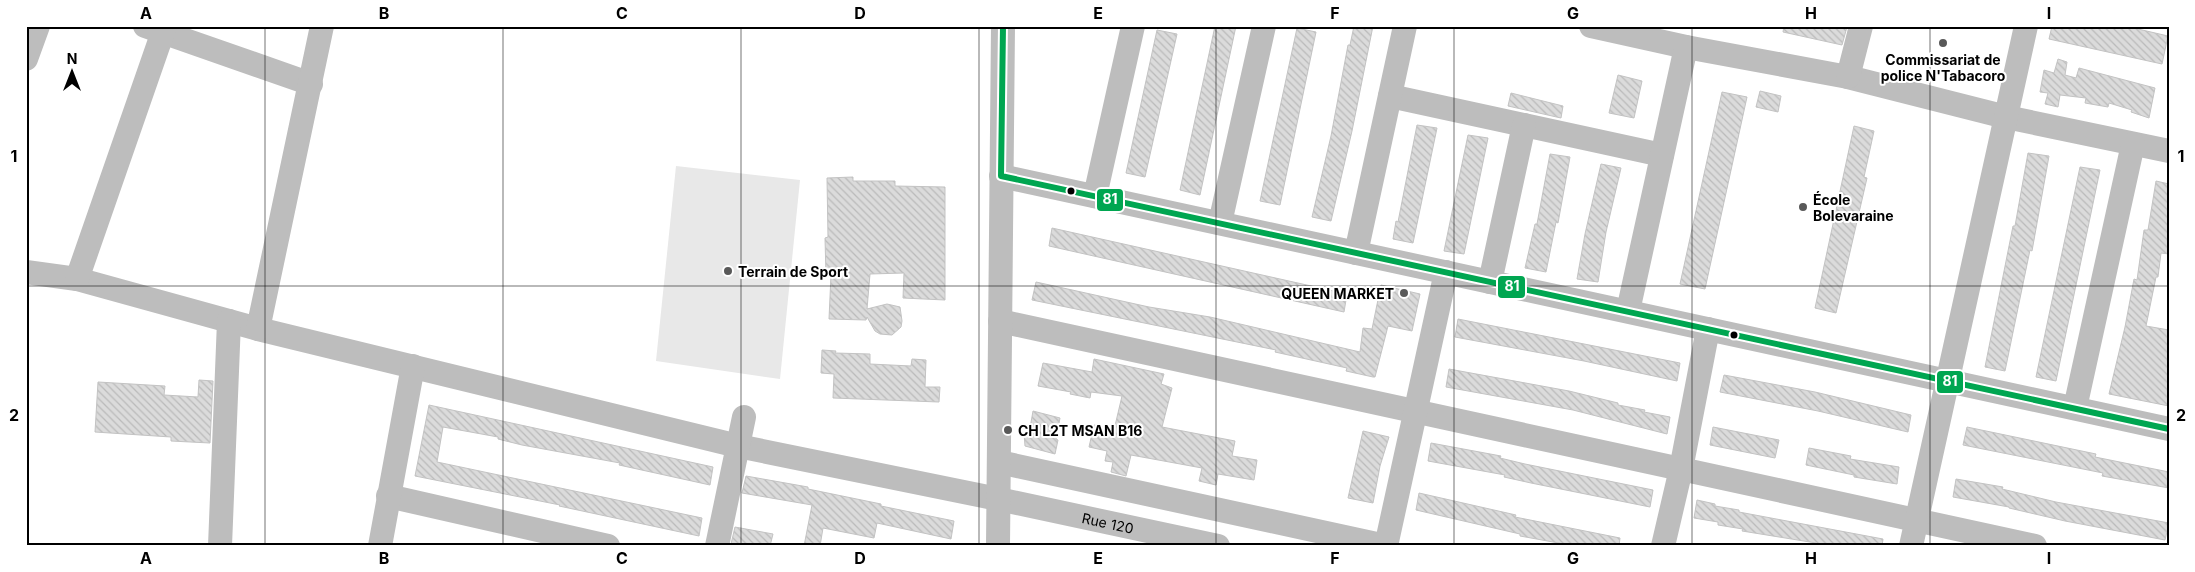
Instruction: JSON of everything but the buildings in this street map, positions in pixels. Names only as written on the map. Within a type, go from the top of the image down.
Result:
[{"type":"street","points":[[26,60],[38,26]]},
{"type":"street","points":[[258,329],[322,26]]},
{"type":"street","points":[[998,546],[1003,26]]},
{"type":"street","points":[[1095,196],[1133,26]]},
{"type":"street","points":[[1220,223],[1264,26]]},
{"type":"street","points":[[1356,253],[1405,26]]},
{"type":"street","points":[[1591,26],[1686,47],[1848,77],[2006,117],[2169,152]]},
{"type":"street","points":[[1848,77],[1861,26]]},
{"type":"street","points":[[1911,546],[2026,26]]},
{"type":"street","points":[[77,279],[158,28],[311,84]]},
{"type":"street","points":[[1628,311],[1686,47]]},
{"type":"street","points":[[1390,96],[1662,155]]},
{"type":"street","points":[[1490,282],[1524,125]]},
{"type":"street","points":[[2075,408],[2133,144]]},
{"type":"street","points":[[1001,176],[2169,429]]},
{"type":"street","name":"Rue 120","points":[[26,272],[77,279],[258,329],[738,446],[1218,546]]},
{"type":"street","points":[[999,462],[1386,546],[1446,272]]},
{"type":"street","points":[[220,546],[229,321]]},
{"type":"street","points":[[1000,321],[2035,546]]},
{"type":"street","points":[[1663,546],[1682,469],[1708,329]]},
{"type":"street","points":[[380,546],[413,366]]},
{"type":"street","points":[[717,546],[744,417]]},
{"type":"street","points":[[388,496],[608,546]]},
{"type":"shaded area","name":"Terrain de Sport","points":[[676,166],[800,180],[780,379],[656,361]]},
{"type":"transit line","name":"81","points":[[1003,26],[1001,176],[2169,429]]},
{"type":"place","name":"Commissariat de police N'Tabacoro","points":[[1943,43]]},
{"type":"place","name":"École Bolevaraine","points":[[1803,207]]},
{"type":"place","name":"Terrain de Sport","points":[[728,271]]},
{"type":"place","name":"QUEEN MARKET","points":[[1404,293]]},
{"type":"place","name":"CH L2T MSAN B16","points":[[1008,430]]}]
